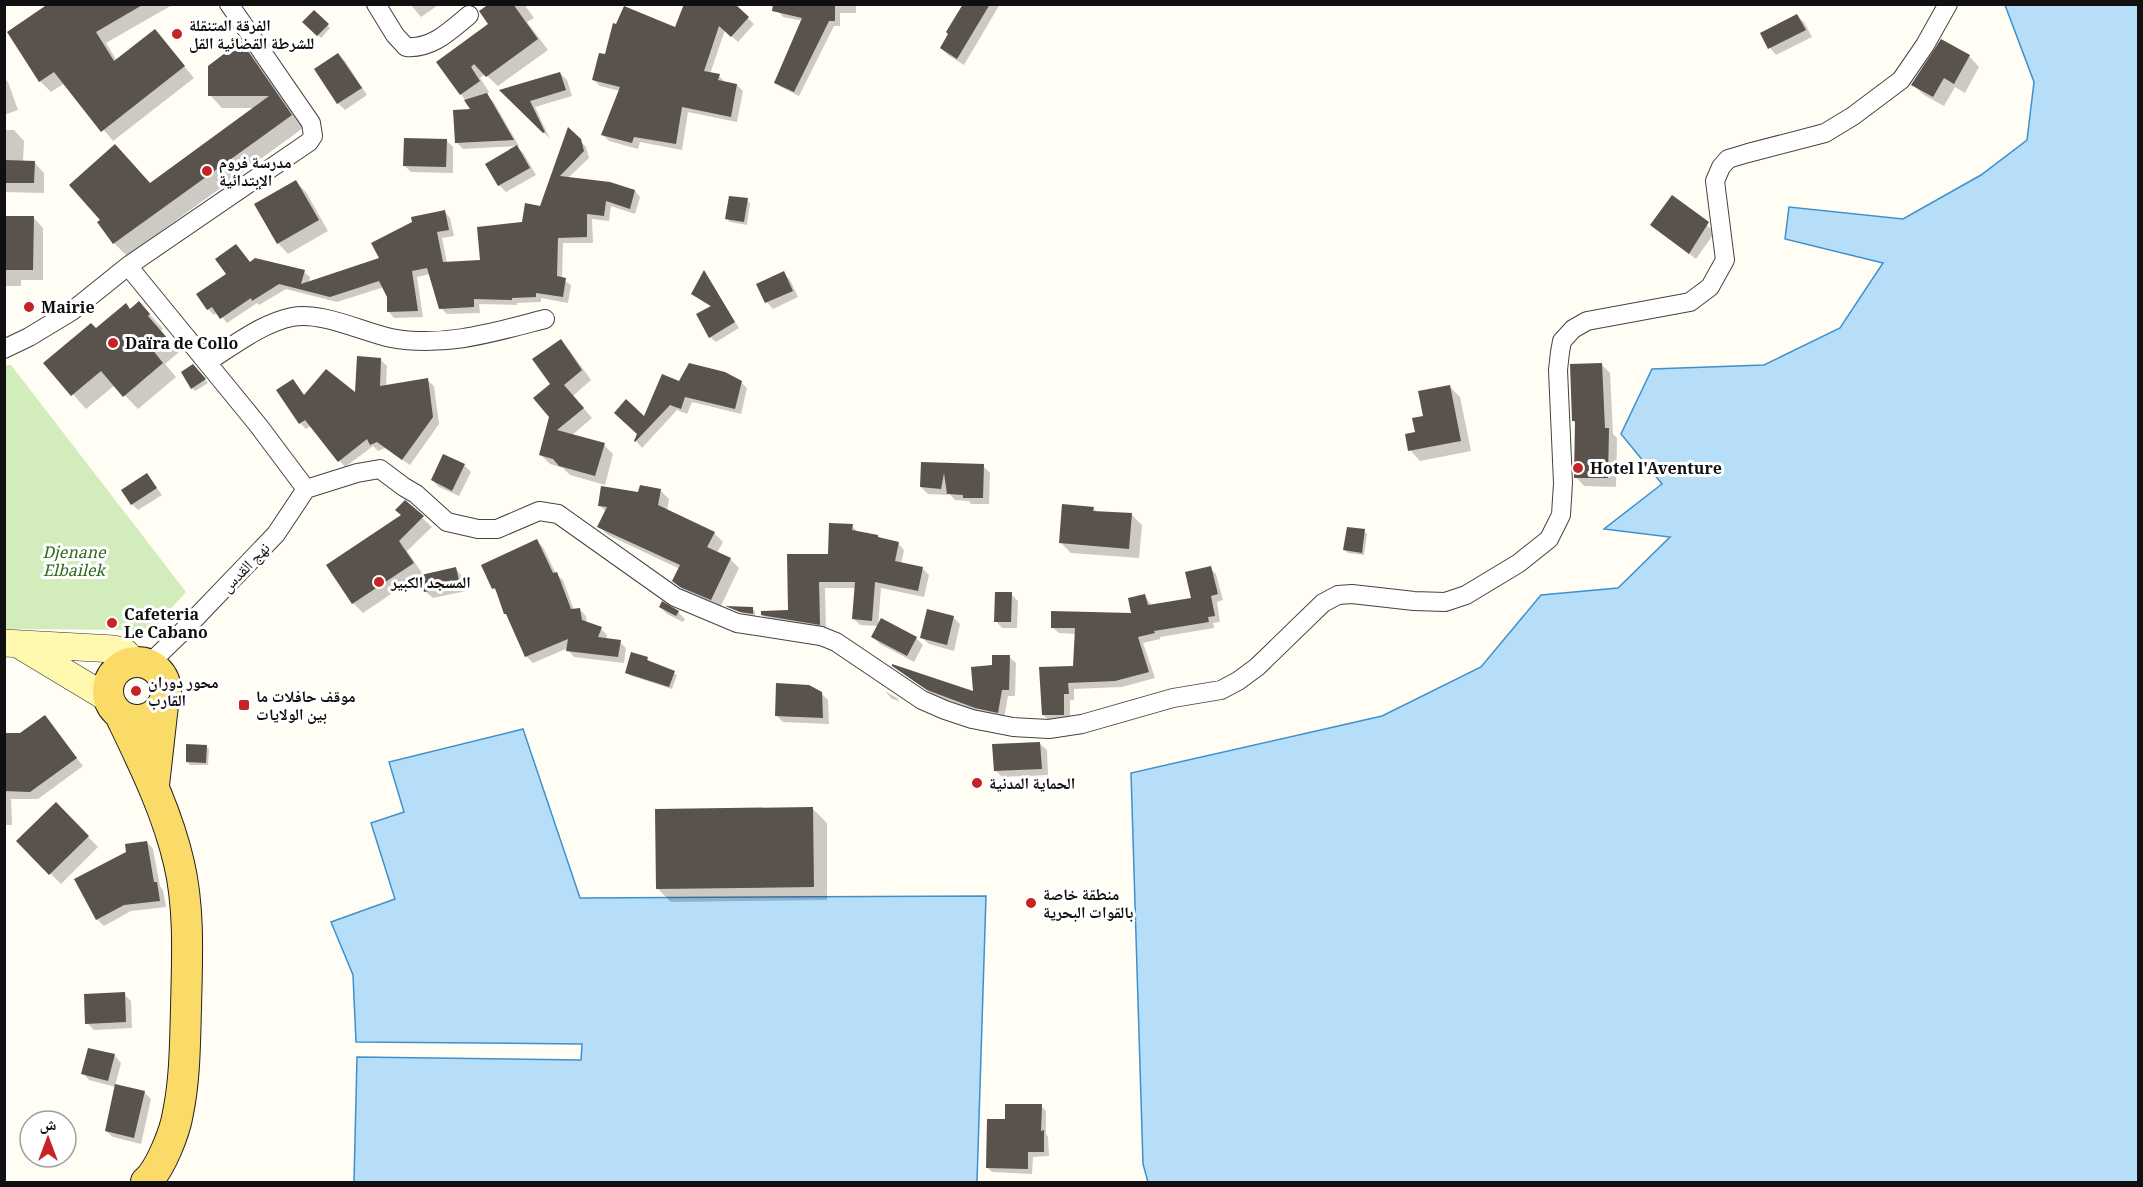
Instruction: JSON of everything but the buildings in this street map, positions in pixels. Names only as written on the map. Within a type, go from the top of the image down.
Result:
[{"type":"main road","points":[[11,643],[114,649],[157,669],[163,676],[166,695],[154,785]]},
{"type":"main road","points":[[11,643],[114,707],[129,719],[139,721],[157,713],[163,705]]},
{"type":"main road","points":[[140,663],[123,665],[110,679],[108,689],[114,707],[154,785],[172,836],[183,882],[187,978],[184,1061],[178,1114],[162,1158],[146,1182]]},
{"type":"street","points":[[4,349],[72,311],[128,266],[309,142],[313,136],[311,123],[229,4]]},
{"type":"street","points":[[376,4],[406,47],[419,48],[440,39],[469,15]]},
{"type":"street","points":[[128,266],[207,362],[306,489],[357,473],[380,469],[404,488],[416,494],[447,522],[478,529],[497,529],[539,511],[558,514],[675,597],[737,623],[821,636],[836,642],[922,700],[972,719],[1013,727],[1049,729],[1082,724],[1173,698],[1221,690],[1257,667],[1323,603],[1338,595],[1352,594],[1414,602],[1445,602],[1466,595],[1519,563],[1549,539],[1561,515],[1562,505],[1558,370],[1563,341],[1573,328],[1587,321],[1690,302],[1710,287],[1725,261],[1715,181],[1721,166],[1728,159],[1825,133],[1853,116],[1900,80],[1925,45],[1948,4]]},
{"type":"street","points":[[207,362],[255,333],[293,317],[302,316],[334,321],[391,338],[424,342],[458,340],[545,319]]},
{"type":"street","name":"نهج القدس","points":[[140,663],[276,534],[306,489]]},
{"type":"green space","name":"Djenane Elbailek","points":[[5,365],[11,365],[186,592],[151,630],[5,629]]},
{"type":"water","points":[[2005,5],[2138,5],[2138,1182],[1148,1182],[1143,1164],[1131,773],[1382,716],[1481,667],[1541,595],[1618,588],[1670,537],[1604,529],[1662,484],[1621,434],[1652,369],[1764,365],[1840,328],[1883,263],[1785,239],[1789,207],[1903,219],[1981,175],[2027,140],[2034,82]]},
{"type":"water","points":[[523,729],[580,898],[986,896],[977,1182],[354,1182],[357,1057],[581,1060],[582,1044],[356,1042],[353,975],[331,922],[395,899],[371,823],[404,812],[389,762]]},
{"type":"place","name":"الفرقة المتنقلة للشرطة القضائية القل","points":[[177,34]]},
{"type":"place","name":"مدرسة فروم الإبتدائية","points":[[207,171]]},
{"type":"place","name":"Mairie","points":[[29,307]]},
{"type":"place","name":"Daïra de Collo","points":[[113,343]]},
{"type":"place","name":"Hotel l'Aventure","points":[[1578,468]]},
{"type":"place","name":"المسجد الكبير","points":[[379,582]]},
{"type":"place","name":"Cafeteria Le Cabano","points":[[112,623]]},
{"type":"place","name":"محور دوران القارب","points":[[136,691]]},
{"type":"place","name":"موقف حافلات ما بين الولايات","points":[[244,705]]},
{"type":"place","name":"الحماية المدنية","points":[[977,783]]},
{"type":"place","name":"منطقة خاصة بالقوات البحرية","points":[[1031,903]]}]
